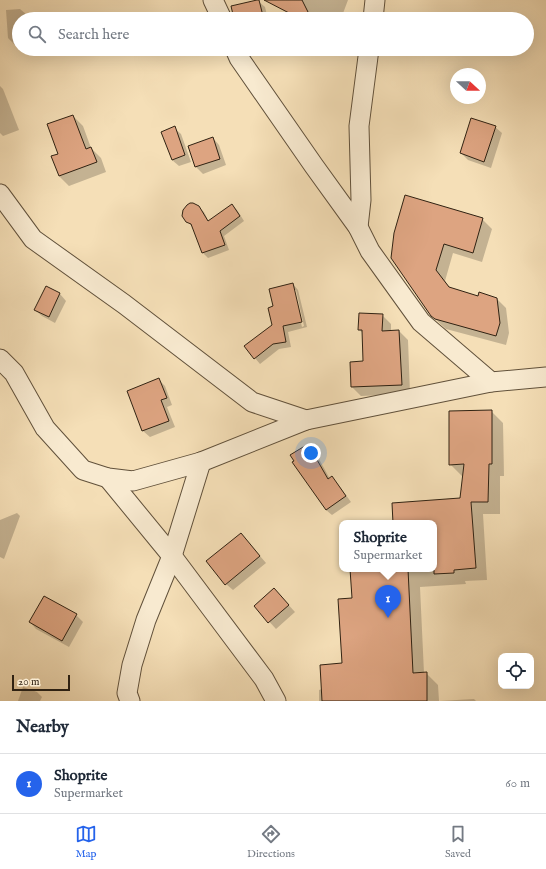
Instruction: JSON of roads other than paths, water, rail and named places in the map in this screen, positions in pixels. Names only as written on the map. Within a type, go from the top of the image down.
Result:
[{"type":"street","points":[[213,0],[219,12]]},
{"type":"street","points":[[374,12],[375,0]]},
{"type":"street","points":[[238,56],[358,227],[370,251],[420,322],[491,382]]},
{"type":"street","points":[[358,227],[361,200],[359,126],[368,56]]},
{"type":"street","points":[[0,194],[33,239],[124,304],[252,402],[306,420]]},
{"type":"street","points":[[0,359],[14,373],[46,428],[83,470],[108,478],[133,482],[201,462],[306,420],[491,382],[546,378]]},
{"type":"street","points":[[130,701],[127,693],[132,665],[146,620],[172,556],[201,462]]},
{"type":"street","points":[[108,478],[172,556],[264,679],[276,701]]},
{"type":"place","name":"Shoprite","points":[[388,618]]}]
